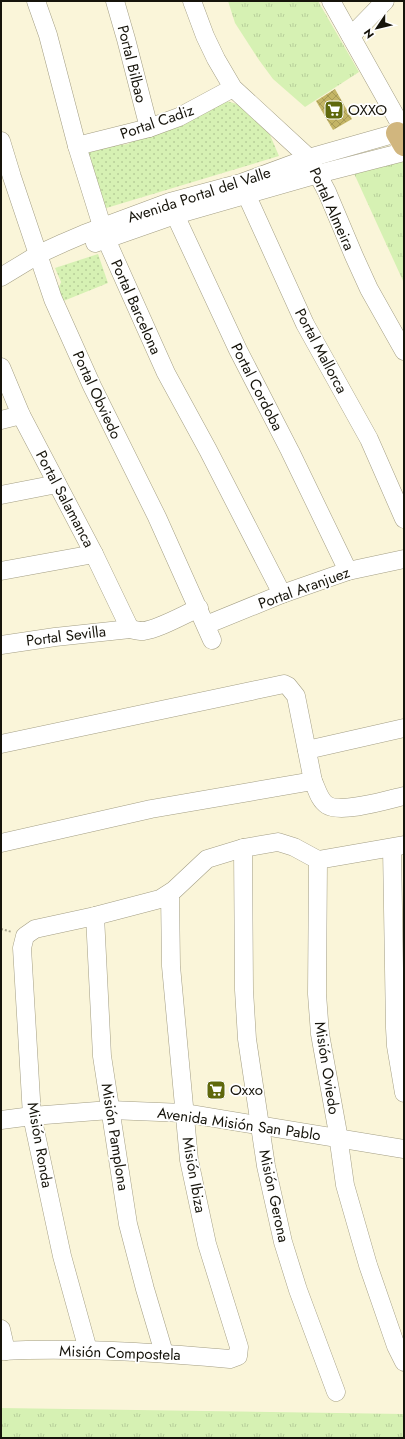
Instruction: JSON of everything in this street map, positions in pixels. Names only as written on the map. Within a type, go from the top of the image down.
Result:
[{"type":"street","name":"Portal Barcelona","points":[[36,1],[48,35],[78,146],[104,233],[166,373],[208,450],[282,594]]},
{"type":"street","name":"Portal Bilbao","points":[[115,1],[149,128]]},
{"type":"street","name":"Portal Almeira","points":[[192,1],[208,42],[233,88],[309,158],[318,174],[369,289],[404,351]]},
{"type":"street","points":[[331,1],[403,138]]},
{"type":"street","points":[[350,36],[385,1]]},
{"type":"street","name":"Portal Cadiz","points":[[78,146],[149,128],[195,109],[233,88]]},
{"type":"street","name":"Avenida Portal del Valle","points":[[244,189],[309,158],[403,138]]},
{"type":"street","name":"Avenida Portal del Valle","points":[[1,277],[40,260],[75,250],[104,233],[172,208],[244,189],[318,174],[403,138]]},
{"type":"street","name":"Portal Obviedo","points":[[1,142],[53,298],[92,386],[158,517],[209,633]]},
{"type":"street","name":"Portal Mallorca","points":[[244,189],[305,324],[369,439],[404,519]]},
{"type":"street","name":"Portal Cordoba","points":[[172,208],[238,350],[348,571]]},
{"type":"street","name":"Avenida Portal del Valle","points":[[1,289],[40,260]]},
{"type":"street","name":"Portal Salamanca","points":[[1,367],[21,415],[94,554],[130,629]]},
{"type":"street","points":[[1,420],[21,415]]},
{"type":"street","points":[[1,495],[57,484]]},
{"type":"street","points":[[1,571],[94,554]]},
{"type":"street","name":"Portal Aranjuez","points":[[209,633],[282,594],[348,571],[404,559]]},
{"type":"street","name":"Portal Sevilla","points":[[1,645],[56,636],[130,629],[141,631],[155,628],[199,608]]},
{"type":"street","points":[[1,744],[284,684],[288,686],[296,696],[313,781],[320,799],[333,808],[346,809],[404,796]]},
{"type":"street","points":[[307,750],[404,728]]},
{"type":"street","points":[[1,843],[151,809],[313,781]]},
{"type":"street","points":[[95,916],[160,899],[170,894],[207,859],[243,848],[278,842],[318,860],[398,846],[395,1028],[396,1046],[404,1093]]},
{"type":"street","name":"Misión Gerona","points":[[243,848],[244,990],[247,1039],[272,1197],[283,1242],[298,1290],[336,1392]]},
{"type":"street","name":"Misión Oviedo","points":[[318,860],[316,994],[320,1034],[338,1133],[345,1185],[368,1265],[396,1346],[404,1362]]},
{"type":"street","name":"Misión Ibiza","points":[[170,894],[171,966],[189,1160],[207,1244],[239,1347],[238,1356]]},
{"type":"street","name":"Misión Ronda","points":[[88,1350],[62,1256],[32,1110],[22,948],[25,936],[35,929],[95,916]]},
{"type":"street","name":"Misión Pamplona","points":[[95,916],[102,1056],[128,1224],[164,1353]]},
{"type":"street","name":"Avenida Misión San Pablo","points":[[1,1108],[32,1110],[110,1105],[184,1108],[338,1133],[404,1149]]},
{"type":"street","name":"Avenida Misión San Pablo","points":[[1,1120],[32,1110]]},
{"type":"street","name":"Avenida Misión San Pablo","points":[[338,1133],[404,1138]]},
{"type":"street","points":[[1,1329],[3,1351]]},
{"type":"street","name":"Misión Compostela","points":[[3,1351],[88,1350],[164,1353],[230,1359],[238,1356]]},
{"type":"green space","points":[[228,1],[318,1],[359,72],[305,107],[273,79],[259,60],[235,23]]},
{"type":"green space","points":[[220,99],[240,105],[270,135],[279,156],[103,209],[84,150],[128,144],[143,134]]},
{"type":"green space","points":[[404,157],[404,283],[352,169]]},
{"type":"green space","points":[[98,254],[108,283],[61,302],[57,292],[61,282],[55,268]]},
{"type":"green space","points":[[1,1408],[404,1414],[404,1438],[1,1438]]},
{"type":"building","name":"OXXO","points":[[335,89],[352,119],[333,130],[316,101]]},
{"type":"place","name":"OXXO","points":[[334,110]]},
{"type":"place","name":"Oxxo","points":[[216,1090]]}]
